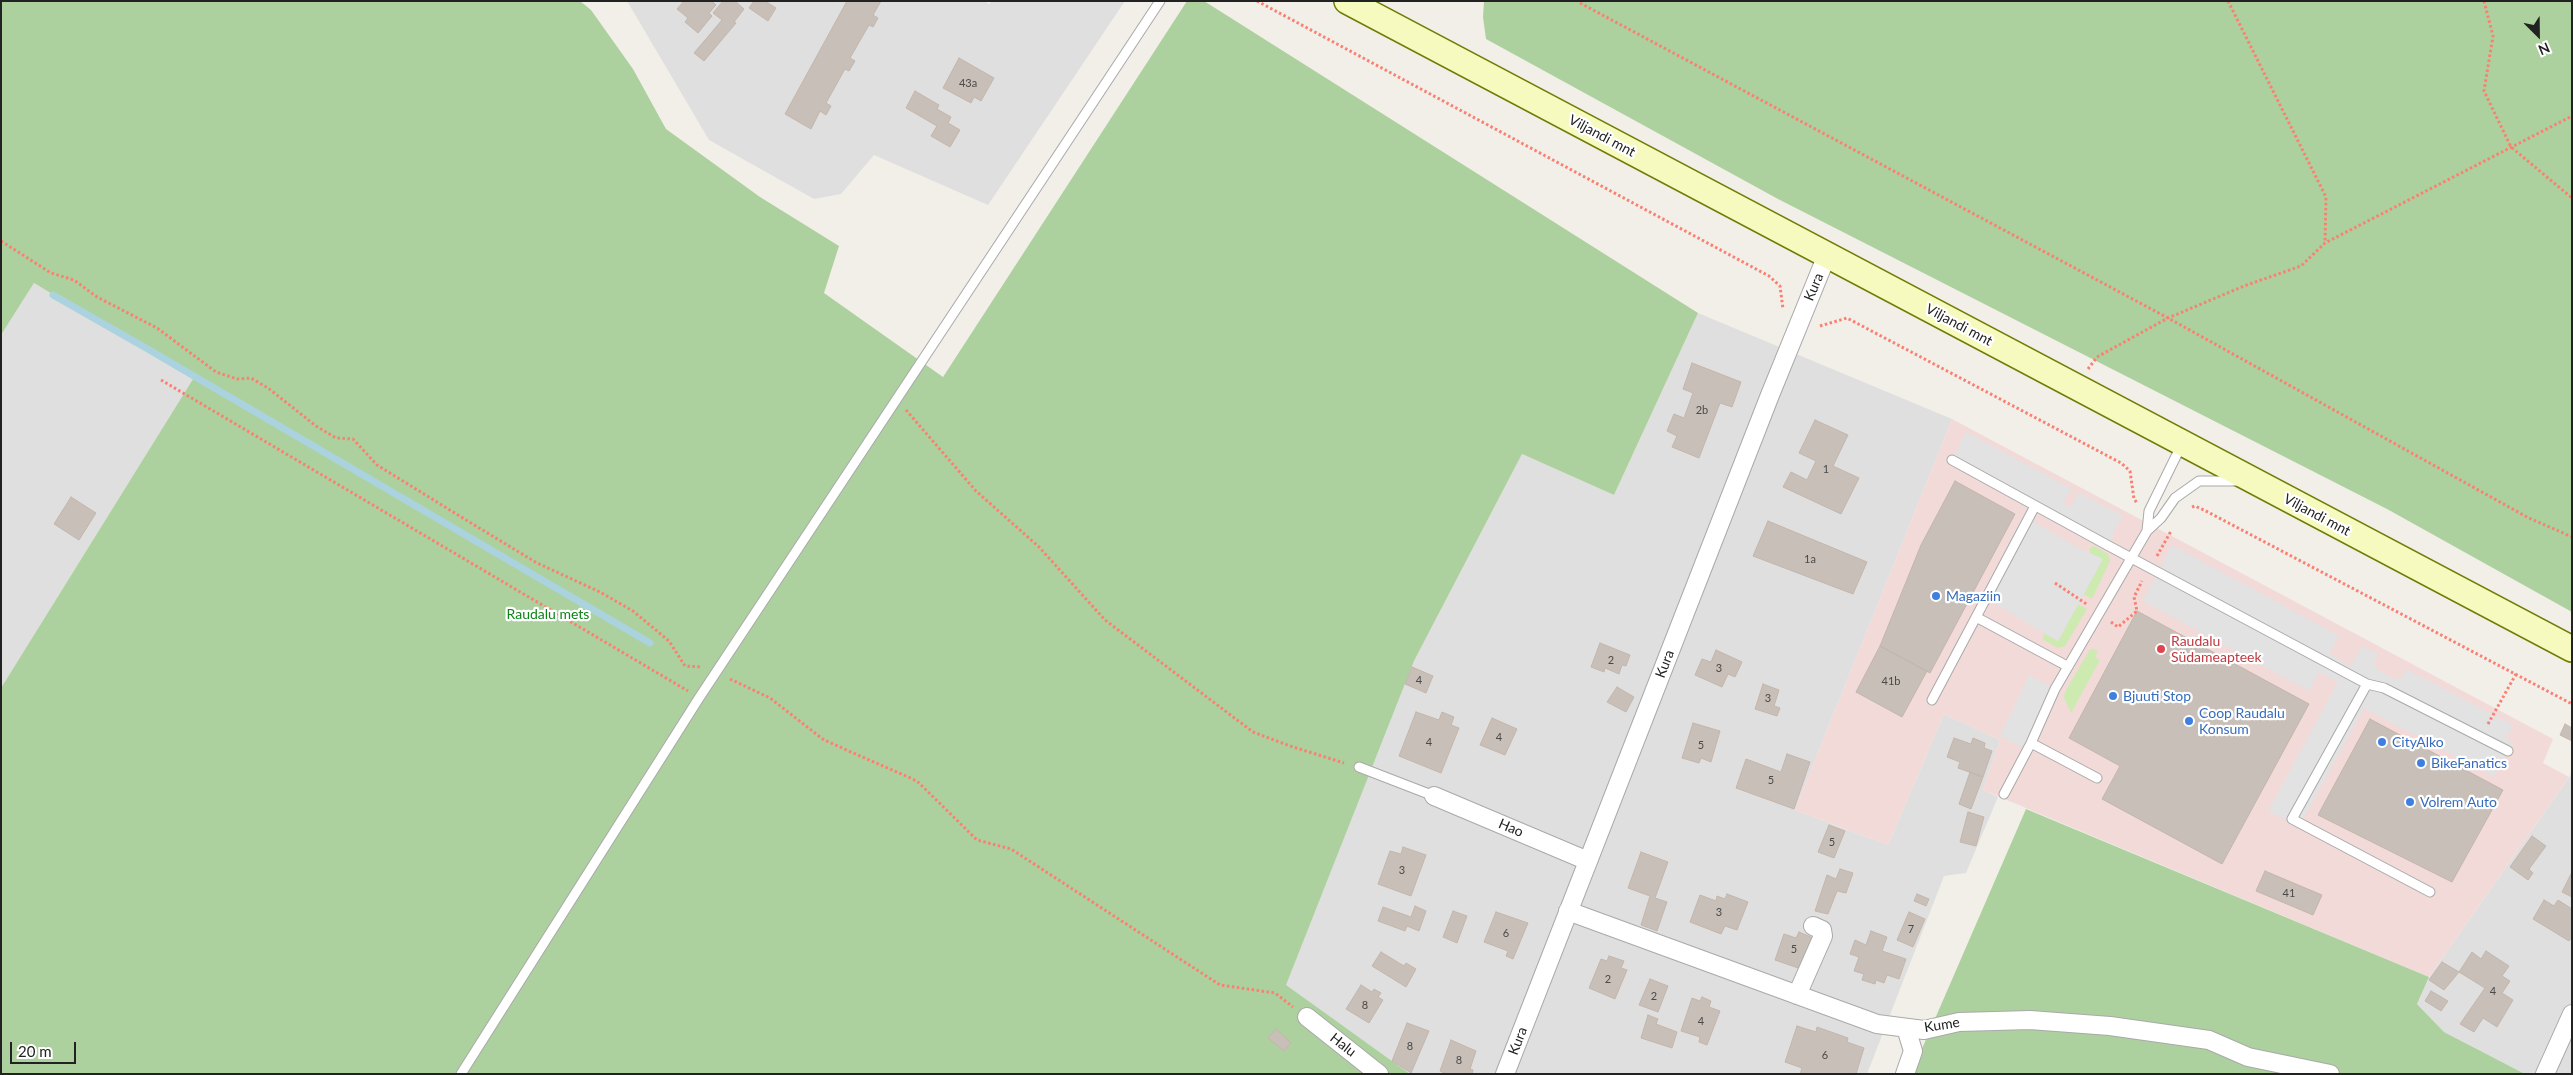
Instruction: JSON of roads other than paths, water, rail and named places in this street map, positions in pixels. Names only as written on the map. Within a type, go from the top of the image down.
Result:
[{"type":"main road","name":"Viljandi mnt","points":[[1347,1],[2572,649]]},
{"type":"street","name":"Kura","points":[[1506,1074],[1568,911],[1827,255]]},
{"type":"street","name":"Hao","points":[[1434,796],[1588,861]]},
{"type":"street","name":"Kume","points":[[1568,911],[1878,1024],[1924,1030],[1959,1022],[2030,1020],[2110,1026],[2209,1040],[2248,1057],[2330,1074]]},
{"type":"street","points":[[1797,995],[1823,936],[1822,930],[1813,926]]},
{"type":"street","points":[[2545,1074],[2572,1014]]},
{"type":"street","name":"Halu","points":[[1307,1017],[1379,1074]]},
{"type":"street","points":[[1906,1028],[1912,1051],[1906,1074]]},
{"type":"lane","points":[[462,1074],[699,698],[1160,1]]},
{"type":"lane","points":[[2146,531],[2148,512],[2182,443]]},
{"type":"lane","points":[[1952,460],[2367,684],[2384,688],[2508,751]]},
{"type":"lane","points":[[2004,794],[2031,743],[2067,666],[2146,531],[2162,518],[2175,498],[2199,481],[2256,482]]},
{"type":"lane","points":[[1932,700],[2035,506]]},
{"type":"lane","points":[[1976,617],[2067,666]]},
{"type":"lane","points":[[2367,684],[2292,819],[2430,892]]},
{"type":"lane","points":[[2031,743],[2097,778]]},
{"type":"lane","points":[[1359,767],[1434,796]]},
{"type":"waterway","points":[[53,295],[650,643]]},
{"type":"place","name":"Magaziin","points":[[1936,596]]},
{"type":"place","name":"Raudalu Südameapteek","points":[[2161,649]]},
{"type":"place","name":"Bjuuti Stop","points":[[2113,696]]},
{"type":"place","name":"Coop Raudalu Konsum","points":[[2189,721]]},
{"type":"place","name":"CityAlko","points":[[2382,742]]},
{"type":"place","name":"BikeFanatics","points":[[2421,763]]},
{"type":"place","name":"Volrem Auto","points":[[2410,802]]},
{"type":"park label","name":"Raudalu mets","points":[[548,614]]}]
